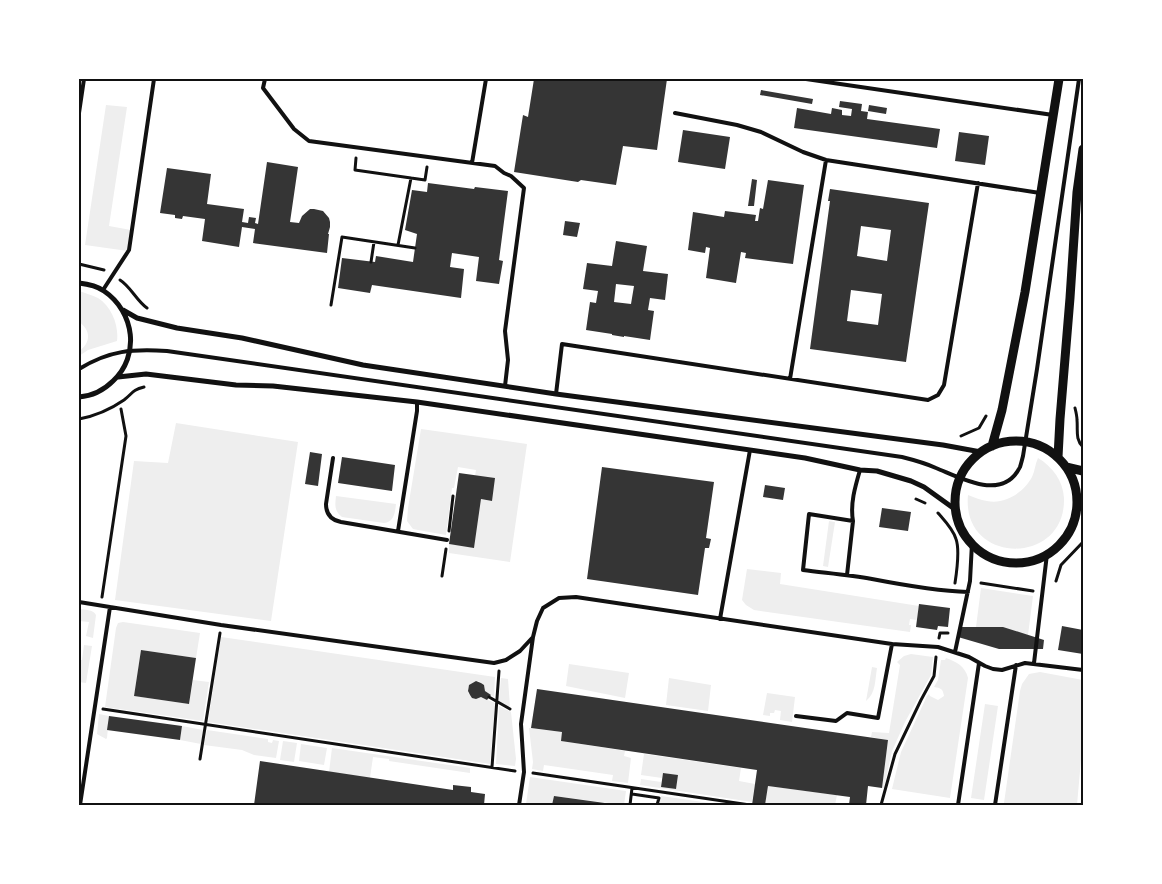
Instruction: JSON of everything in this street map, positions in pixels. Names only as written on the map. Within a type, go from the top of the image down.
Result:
[{"type":"street","points":[[992,446],[1004,401],[1025,292],[1059,79]]},
{"type":"street","points":[[1058,457],[1077,192],[1083,149]]},
{"type":"street","points":[[79,283],[89,284],[103,290],[114,299],[123,310],[129,323],[131,337],[126,364],[118,377],[107,387],[95,394],[80,398]]},
{"type":"street","points":[[123,310],[136,318],[176,328],[242,338],[363,366],[556,394],[943,445],[981,452]]},
{"type":"street","points":[[118,377],[146,374],[227,384],[273,386],[417,402],[805,458],[860,470],[877,471],[911,481],[924,487],[956,510]]},
{"type":"street","points":[[1074,523],[1077,498],[1074,482],[1058,457],[1043,447],[1025,442],[1008,441],[992,446],[981,452],[968,464],[960,478],[956,494],[956,510],[960,525],[972,544],[995,559],[1013,562],[1030,561],[1046,554],[1060,544],[1074,523],[1083,516]]},
{"type":"street","points":[[1066,467],[1083,471]]},
{"type":"lane","points":[[79,113],[84,79]]},
{"type":"lane","points":[[103,290],[129,250],[154,79]]},
{"type":"lane","points":[[264,79],[263,88],[294,129],[309,141],[495,166],[511,176],[524,188],[505,331],[508,360],[505,386]]},
{"type":"lane","points":[[472,163],[486,79]]},
{"type":"lane","points":[[806,79],[1053,115]]},
{"type":"lane","points":[[79,369],[116,352],[130,350],[168,351],[902,457],[922,462],[976,483],[989,486],[1001,484],[1011,478],[1019,468],[1023,456],[1079,79]]},
{"type":"lane","points":[[675,113],[737,125],[761,132],[803,152],[826,160],[1041,193]]},
{"type":"lane","points":[[790,379],[826,160]]},
{"type":"lane","points":[[556,394],[562,344],[928,400],[938,395],[944,385],[978,183]]},
{"type":"lane","points":[[398,532],[417,402]]},
{"type":"lane","points":[[720,618],[750,450]]},
{"type":"lane","points":[[333,458],[326,510],[336,521],[447,540]]},
{"type":"lane","points":[[847,575],[853,521],[854,489],[860,470]]},
{"type":"lane","points":[[853,521],[809,514],[803,570],[955,592],[968,592]]},
{"type":"lane","points":[[955,652],[968,592],[972,544]]},
{"type":"lane","points":[[1034,663],[1046,554]]},
{"type":"lane","points":[[519,805],[524,772],[521,724],[533,637],[543,608],[559,598],[576,597],[892,644],[938,647],[969,657],[985,666],[1002,670],[1025,663],[1034,663],[1083,670]]},
{"type":"lane","points":[[79,602],[221,625],[494,663],[506,660],[520,651],[533,637]]},
{"type":"lane","points":[[80,805],[110,606]]},
{"type":"lane","points":[[796,716],[836,721],[847,713],[878,718],[892,644]]},
{"type":"lane","points":[[958,805],[979,663]]},
{"type":"lane","points":[[995,805],[1016,665]]},
{"type":"path","points":[[358,148],[355,170],[425,180],[429,157]]},
{"type":"path","points":[[398,245],[411,178]]},
{"type":"path","points":[[330,305],[342,237],[415,248]]},
{"type":"path","points":[[371,262],[374,242]]},
{"type":"path","points":[[79,419],[96,415],[117,404],[136,389],[144,387]]},
{"type":"path","points":[[100,605],[126,436],[121,409]]},
{"type":"path","points":[[1077,421],[1077,436],[1083,448]]},
{"type":"path","points":[[916,499],[931,508]]},
{"type":"path","points":[[938,512],[948,524],[956,539],[958,553],[955,592]]},
{"type":"path","points":[[1056,586],[1061,565],[1083,542]]},
{"type":"path","points":[[981,583],[1033,591]]},
{"type":"path","points":[[200,759],[221,625]]},
{"type":"path","points":[[881,805],[895,754],[934,676],[940,633],[948,634],[950,626]]},
{"type":"path","points":[[492,767],[501,661]]},
{"type":"path","points":[[489,697],[510,709]]},
{"type":"path","points":[[95,708],[750,805]]},
{"type":"path","points":[[632,788],[632,805]]},
{"type":"path","points":[[632,794],[658,798],[657,805]]},
{"type":"shaded area","points":[[106,105],[127,107],[109,226],[131,230],[128,251],[85,245]]},
{"type":"shaded area","points":[[79,291],[98,298],[107,306],[116,323],[117,341],[88,350],[79,356],[79,351],[86,344],[88,336],[86,329],[79,322]]},
{"type":"shaded area","points":[[176,423],[298,442],[271,621],[115,600],[134,461],[168,463]]},
{"type":"shaded area","points":[[421,429],[527,444],[510,562],[449,553],[449,544],[474,547],[481,499],[491,501],[475,476],[476,470],[458,467],[454,488],[452,488],[446,535],[413,529],[407,521]]},
{"type":"shaded area","points":[[1038,458],[1053,470],[1062,486],[1064,498],[1060,521],[1049,536],[1033,546],[1014,549],[996,545],[980,535],[970,518],[968,495],[994,502],[1013,496],[1029,483]]},
{"type":"shaded area","points":[[336,496],[396,504],[394,514],[390,521],[384,523],[342,517],[336,510]]},
{"type":"shaded area","points":[[829,521],[835,522],[828,567],[823,566]]},
{"type":"shaded area","points":[[747,569],[781,573],[780,584],[919,606],[917,620],[910,619],[910,632],[754,610],[742,600]]},
{"type":"shaded area","points":[[981,588],[1033,596],[1028,635],[976,627]]},
{"type":"shaded area","points":[[79,609],[91,611],[96,615],[93,638],[86,636],[89,622],[79,621]]},
{"type":"shaded area","points":[[123,622],[200,633],[196,658],[141,650],[134,696],[189,704],[193,680],[209,682],[203,721],[105,707],[116,628],[118,623]]},
{"type":"shaded area","points":[[221,637],[495,677],[494,697],[485,691],[484,685],[479,681],[474,682],[468,688],[469,695],[472,697],[481,697],[495,703],[490,764],[208,722]]},
{"type":"shaded area","points":[[84,645],[92,646],[86,683],[79,682],[81,669],[79,668],[79,660],[82,660]]},
{"type":"shaded area","points":[[911,654],[933,657],[931,675],[905,722],[892,751],[884,788],[882,788],[888,740],[871,737],[872,732],[889,733],[900,665],[897,662],[904,656]]},
{"type":"shaded area","points":[[946,658],[960,665],[965,670],[968,678],[950,798],[892,789],[901,752],[927,696],[929,694],[938,700],[944,696],[941,689],[934,687],[938,680],[941,660]]},
{"type":"shaded area","points":[[569,664],[629,673],[625,698],[566,686]]},
{"type":"shaded area","points":[[872,667],[877,668],[875,682],[872,694],[866,701]]},
{"type":"shaded area","points":[[1040,672],[1083,680],[1083,737],[1077,805],[1015,805],[1004,803],[1020,691],[1022,684],[1029,674]]},
{"type":"shaded area","points":[[501,678],[508,679],[510,707],[499,701]]},
{"type":"shaded area","points":[[669,678],[711,685],[708,711],[666,705]]},
{"type":"shaded area","points":[[767,693],[795,697],[792,722],[780,720],[781,711],[775,710],[774,713],[770,713],[770,716],[763,715]]},
{"type":"shaded area","points":[[985,704],[998,706],[984,800],[971,798]]},
{"type":"shaded area","points":[[499,706],[511,712],[516,759],[515,766],[496,764]]},
{"type":"shaded area","points":[[99,714],[109,716],[106,739],[97,734]]},
{"type":"shaded area","points":[[182,726],[203,730],[201,744],[180,740]]},
{"type":"shaded area","points":[[529,728],[562,732],[562,741],[625,751],[624,756],[631,758],[628,783],[612,781],[613,775],[544,765],[543,771],[532,769],[533,762]]},
{"type":"shaded area","points":[[207,730],[268,739],[268,742],[272,743],[273,740],[279,741],[276,758],[254,755],[242,750],[204,745]]},
{"type":"shaded area","points":[[283,741],[297,743],[294,762],[280,760]]},
{"type":"shaded area","points":[[301,744],[327,748],[324,765],[299,761]]},
{"type":"shaded area","points":[[332,748],[470,768],[470,773],[373,757],[370,778],[329,772]]},
{"type":"shaded area","points":[[644,754],[741,768],[739,781],[755,784],[752,802],[640,785],[641,779],[661,782],[661,787],[676,789],[677,775],[663,773],[662,778],[641,775]]},
{"type":"shaded area","points":[[530,777],[626,791],[624,805],[554,796],[552,805],[526,804]]},
{"type":"shaded area","points":[[768,786],[837,795],[835,805],[765,805]]},
{"type":"shaded area","points":[[661,796],[724,805],[659,805]]},
{"type":"building","points":[[534,79],[667,79],[657,150],[623,146],[616,185],[581,180],[578,182],[514,172],[523,115],[528,117]]},
{"type":"building","points":[[761,90],[813,99],[812,104],[760,95]]},
{"type":"building","points":[[840,101],[862,104],[861,111],[868,112],[867,119],[940,129],[937,148],[794,128],[797,108],[831,114],[832,108],[842,110],[842,115],[851,116],[852,109],[839,107]]},
{"type":"building","points":[[869,105],[887,108],[886,114],[868,111]]},
{"type":"building","points":[[683,130],[730,137],[725,169],[678,162]]},
{"type":"building","points":[[959,132],[989,136],[985,165],[955,161]]},
{"type":"building","points":[[267,162],[298,167],[290,222],[299,223],[302,216],[310,209],[323,211],[330,222],[327,253],[253,243],[255,229],[242,227],[239,247],[202,241],[205,219],[183,216],[182,219],[175,218],[175,215],[160,213],[167,168],[211,174],[207,204],[244,209],[242,222],[248,223],[249,217],[256,218],[255,223],[258,224]]},
{"type":"building","points":[[752,179],[757,180],[754,206],[748,206]]},
{"type":"building","points":[[768,180],[804,185],[793,264],[745,258],[746,253],[741,252],[736,283],[706,278],[710,248],[706,247],[705,253],[688,250],[693,212],[724,217],[725,211],[756,215],[755,221],[758,221],[760,208],[763,209]]},
{"type":"building","points":[[428,183],[508,191],[499,260],[503,261],[499,284],[476,281],[479,257],[452,253],[450,267],[464,269],[461,298],[372,285],[370,293],[338,288],[342,258],[375,262],[376,256],[413,262],[417,234],[405,230],[412,190],[427,192]]},
{"type":"building","points":[[830,189],[929,203],[906,362],[810,349],[830,201],[828,201]],"holes":[[[861,226],[891,230],[887,261],[857,256]],[[851,290],[882,294],[878,325],[847,321]]]},
{"type":"building","points":[[565,221],[580,223],[577,237],[563,235]]},
{"type":"building","points":[[616,241],[647,246],[643,271],[668,274],[665,300],[650,298],[648,310],[654,311],[650,340],[586,330],[590,302],[596,303],[598,291],[583,289],[587,263],[612,266]],"holes":[[[616,284],[634,286],[631,304],[614,302]]]},
{"type":"building","points":[[310,452],[322,454],[318,486],[305,484]]},
{"type":"building","points":[[342,457],[395,465],[392,491],[338,483]]},
{"type":"building","points":[[602,467],[714,482],[706,538],[711,539],[709,548],[705,548],[698,595],[587,579]]},
{"type":"building","points":[[459,473],[495,478],[492,501],[481,499],[474,548],[449,544]]},
{"type":"building","points":[[765,485],[785,488],[783,500],[763,497]]},
{"type":"building","points":[[882,508],[911,512],[908,531],[879,527]]},
{"type":"building","points":[[919,604],[950,608],[948,627],[938,626],[937,630],[916,627]]},
{"type":"building","points":[[1062,626],[1083,630],[1083,654],[1058,650]]},
{"type":"building","points":[[960,627],[1003,627],[1044,640],[1043,649],[999,649],[958,637]]},
{"type":"building","points":[[141,650],[196,658],[189,704],[134,696]]},
{"type":"building","points":[[476,681],[484,685],[485,691],[491,695],[487,700],[481,697],[472,698],[470,695],[468,691],[469,685]]},
{"type":"building","points":[[537,689],[888,740],[882,788],[868,786],[866,805],[849,805],[850,797],[768,786],[765,805],[752,805],[757,770],[561,741],[562,732],[531,728]]},
{"type":"building","points":[[109,716],[182,726],[180,740],[107,730]]},
{"type":"building","points":[[260,761],[453,790],[453,785],[471,787],[471,792],[485,794],[484,805],[254,805]]},
{"type":"building","points":[[663,773],[678,775],[676,789],[661,787]]},
{"type":"building","points":[[554,796],[612,804],[612,805],[552,805]]}]
